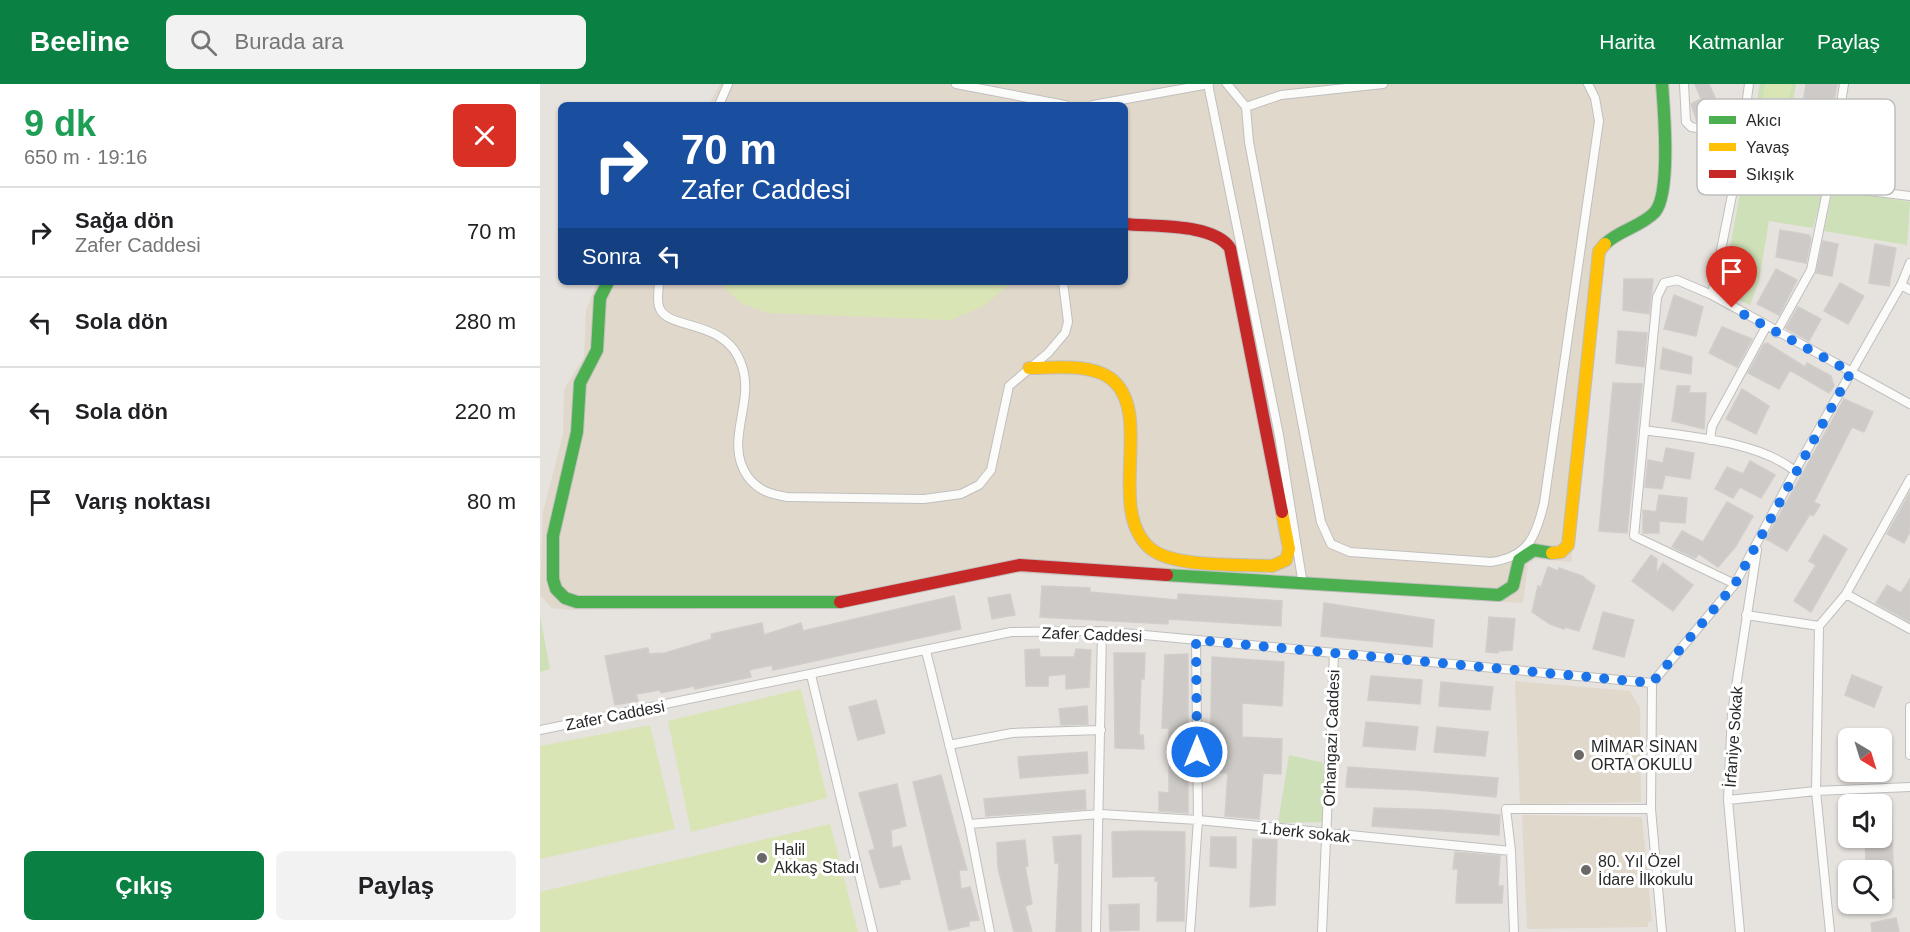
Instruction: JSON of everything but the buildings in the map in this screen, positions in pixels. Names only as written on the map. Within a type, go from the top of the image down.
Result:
[{"type":"street","points":[[720,102],[728,84]]},
{"type":"street","points":[[956,84],[1049,102]]},
{"type":"street","points":[[1109,102],[1208,84],[1280,435],[1302,585]]},
{"type":"street","points":[[1227,84],[1246,107],[1249,142],[1321,522],[1331,544],[1350,552],[1491,562],[1508,560],[1522,551],[1537,532],[1544,503],[1599,121],[1595,98],[1588,84]]},
{"type":"street","points":[[1246,107],[1281,95],[1383,84]]},
{"type":"street","points":[[606,285],[600,298],[597,350],[580,383],[577,432],[553,536],[553,579],[556,589],[565,598],[577,602],[841,602],[1020,565],[1302,585],[1507,594],[1514,587],[1519,560],[1534,550],[1552,553],[1564,551],[1568,545],[1599,251],[1613,234],[1643,221],[1657,210],[1662,198],[1664,129],[1662,84]]},
{"type":"street","points":[[1684,84],[1686,122],[1691,127],[1697,128]]},
{"type":"street","points":[[1747,99],[1749,84]]},
{"type":"street","points":[[1842,99],[1844,84]]},
{"type":"street","points":[[1895,194],[1910,196]]},
{"type":"street","points":[[1712,295],[1732,195]]},
{"type":"street","points":[[1776,333],[1811,270],[1826,195]]},
{"type":"street","points":[[1029,368],[1097,372],[1116,382],[1127,404],[1131,509],[1143,539],[1152,550],[1164,557],[1177,560],[1272,566],[1286,560],[1289,549],[1230,248],[1224,239],[1205,231],[1128,224]]},
{"type":"street","points":[[1662,932],[1651,809],[1652,683],[1735,584],[1795,471],[1901,285],[1910,263]]},
{"type":"street","points":[[1735,584],[1634,536],[1657,297],[1664,284],[1677,280],[1712,295],[1776,333],[1910,404]]},
{"type":"street","points":[[659,285],[659,309],[666,317],[710,332],[733,348],[739,357],[746,384],[736,440],[743,470],[754,485],[767,494],[817,498],[924,499],[961,494],[979,485],[991,470],[1005,394],[1009,386],[1048,353],[1065,333],[1068,322],[1063,285]]},
{"type":"street","points":[[1901,285],[1910,290]]},
{"type":"street","points":[[1710,440],[1712,426],[1766,327]]},
{"type":"street","points":[[1644,430],[1710,440],[1768,454],[1795,471]]},
{"type":"street","points":[[1830,932],[1816,791],[1819,626],[1846,594],[1910,479]]},
{"type":"street","name":"İrfaniye Sokak","points":[[1740,932],[1728,800],[1732,713],[1758,544]]},
{"type":"street","points":[[1846,594],[1910,629]]},
{"type":"street","points":[[1746,615],[1819,626]]},
{"type":"street","points":[[1096,932],[1102,631]]},
{"type":"street","name":"Zafer Caddesi","points":[[540,730],[1011,632],[1102,631],[1652,683]]},
{"type":"street","points":[[1190,932],[1198,820],[1196,640]]},
{"type":"street","points":[[926,651],[969,824],[990,932]]},
{"type":"street","name":"Orhangazi Caddesi","points":[[1322,932],[1328,835],[1334,653]]},
{"type":"street","points":[[812,675],[873,932]]},
{"type":"street","points":[[1910,707],[1910,755]]},
{"type":"street","points":[[949,745],[1012,733],[1101,730]]},
{"type":"street","points":[[1728,800],[1816,791],[1910,787]]},
{"type":"street","points":[[1514,932],[1511,851],[1506,809],[1651,809]]},
{"type":"street","name":"1.berk sokak","points":[[969,824],[1100,814],[1198,820],[1328,835],[1511,851]]},
{"type":"shaded area","points":[[720,84],[1670,84],[1668,194],[1665,208],[1657,220],[1624,235],[1612,245],[1603,260],[1588,426],[1571,562],[1535,559],[1528,564],[1523,603],[1016,573],[843,608],[570,610],[552,608],[540,595],[543,512],[563,435],[564,389],[584,357],[586,311],[596,285],[1128,285],[1128,102],[711,102]]},
{"type":"shaded area","name":"MİMAR SİNAN ORTA OKULU","points":[[1515,681],[1630,691],[1640,708],[1641,802],[1520,804]]},
{"type":"shaded area","name":"80. Yıl Özel İdare İlkokulu","points":[[1522,815],[1642,817],[1652,922],[1648,922],[1648,927],[1527,929]]},
{"type":"green space","points":[[1760,84],[1796,84],[1793,99],[1757,99]]},
{"type":"green space","points":[[1765,84],[1792,84],[1789,99],[1762,99]]},
{"type":"green space","points":[[1740,195],[1822,195],[1813,228],[1769,221],[1759,281],[1750,305],[1722,292]]},
{"type":"green space","points":[[1832,195],[1869,195],[1910,202],[1907,245],[1824,231]]},
{"type":"green space","points":[[721,285],[1008,285],[984,306],[951,320],[768,313],[741,303]]},
{"type":"green space","points":[[540,616],[550,669],[540,672]]},
{"type":"green space","points":[[801,689],[827,798],[691,832],[668,721]]},
{"type":"green space","points":[[650,725],[675,829],[540,859],[540,746]]},
{"type":"green space","points":[[1289,755],[1324,763],[1322,822],[1278,823]]},
{"type":"green space","name":"Halil Akkaş Stadı","points":[[830,824],[858,932],[540,932],[540,892]]},
{"type":"traffic: fast","points":[[1605,244],[1649,217],[1655,212],[1660,202],[1665,170],[1662,84]]},
{"type":"traffic: fast","points":[[606,285],[600,298],[597,350],[580,383],[577,432],[553,536],[553,579],[556,589],[565,598],[577,602],[840,602]]},
{"type":"traffic: fast","points":[[1167,575],[1499,595],[1513,586],[1519,560],[1534,550],[1552,553]]},
{"type":"traffic: slow","points":[[1552,553],[1561,552],[1568,545],[1599,251],[1605,244]]},
{"type":"traffic: slow","points":[[1029,368],[1071,367],[1092,370],[1110,378],[1123,394],[1129,414],[1131,437],[1131,511],[1138,532],[1151,549],[1162,555],[1192,562],[1272,566],[1286,560],[1289,549],[1282,512]]},
{"type":"traffic: jam","points":[[1128,224],[1197,230],[1222,240],[1230,248],[1282,512]]},
{"type":"traffic: jam","points":[[840,602],[1020,565],[1167,575]]},
{"type":"place","name":"MİMAR SİNAN ORTA OKULU","points":[[1579,755]]},
{"type":"place","name":"Halil Akkaş Stadı","points":[[762,858]]},
{"type":"place","name":"80. Yıl Özel İdare İlkokulu","points":[[1586,870]]},
{"type":"route","points":[[1197,752],[1196,640],[1652,683],[1735,584],[1851,372],[1732,308]]}]
